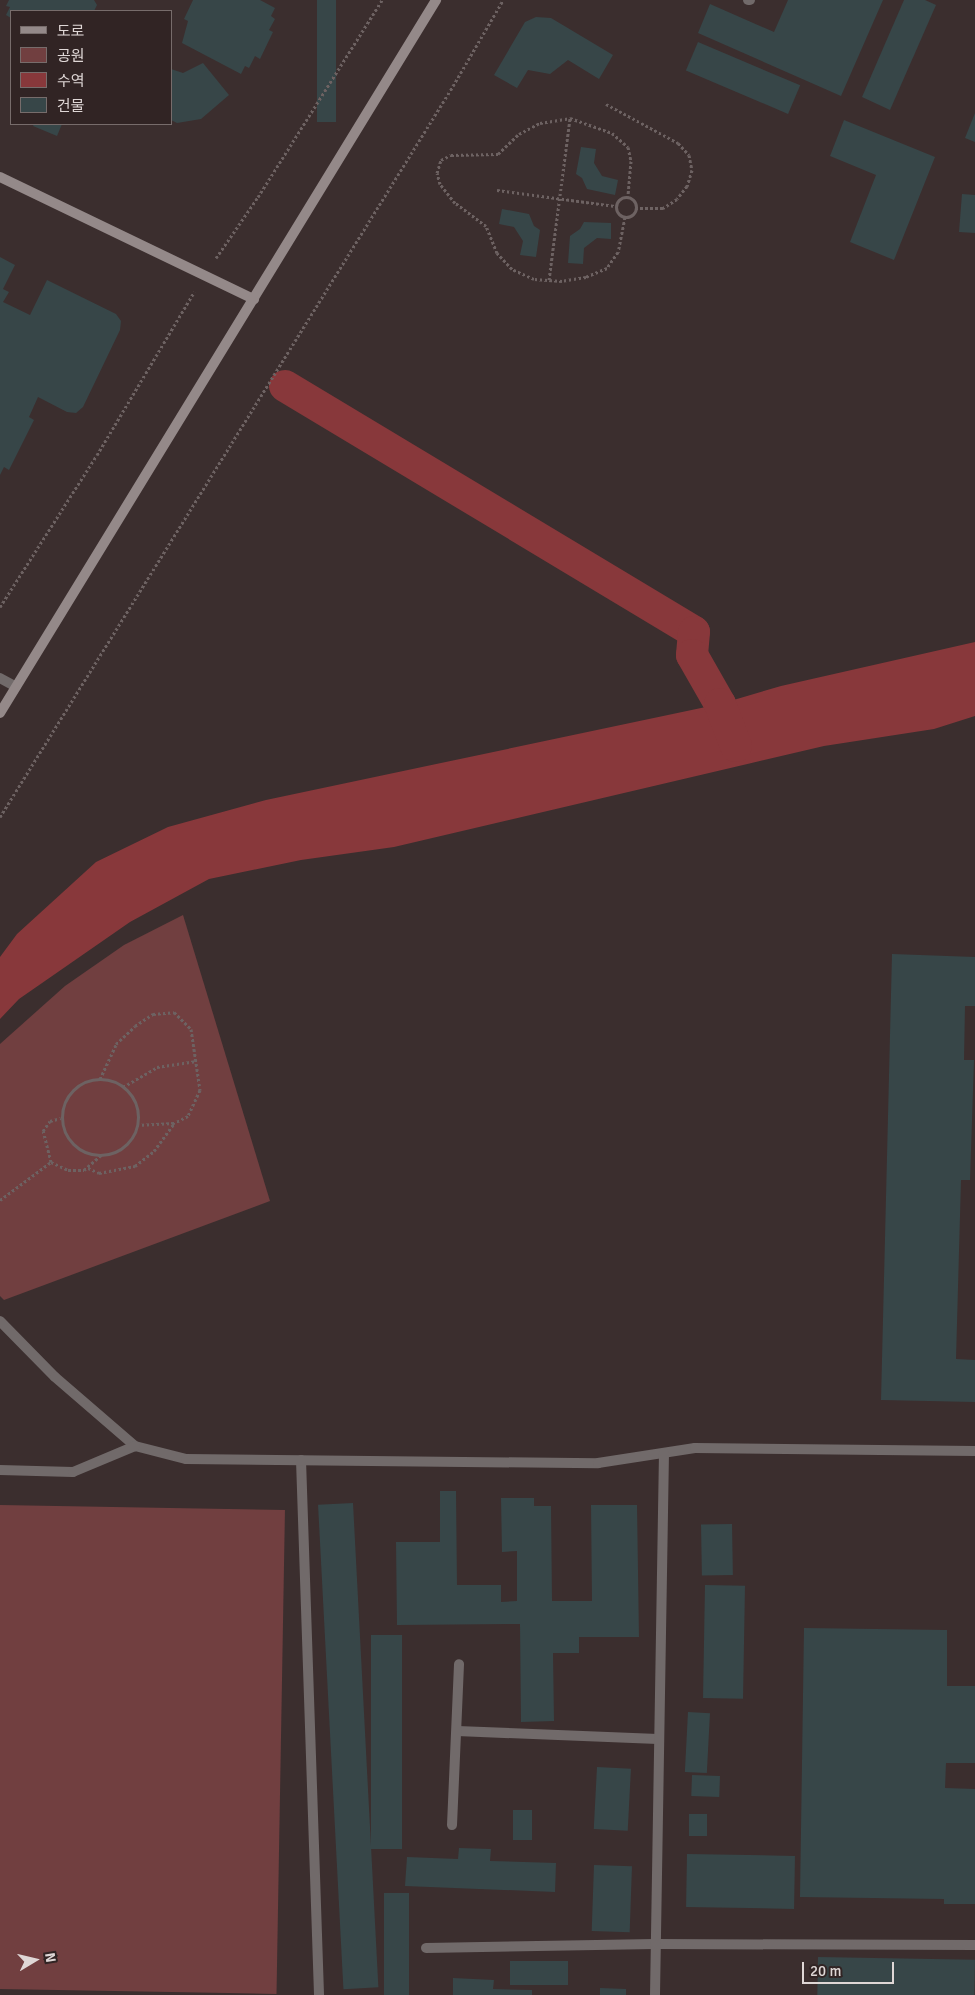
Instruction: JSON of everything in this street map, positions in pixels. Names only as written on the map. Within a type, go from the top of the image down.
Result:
[{"type":"main road","points":[[0,713],[436,0]]},
{"type":"main road","points":[[0,177],[254,299]]},
{"type":"street","points":[[0,678],[16,687]]},
{"type":"street","points":[[0,1321],[55,1377],[135,1446],[186,1459],[598,1463],[695,1448],[975,1451]]},
{"type":"street","points":[[0,1470],[73,1472],[135,1446]]},
{"type":"street","points":[[655,1995],[664,1453]]},
{"type":"street","points":[[302,1460],[319,1995]]},
{"type":"street","points":[[452,1825],[459,1664]]},
{"type":"street","points":[[457,1731],[658,1739]]},
{"type":"street","points":[[426,1948],[655,1944],[975,1945]]},
{"type":"path","points":[[0,607],[97,456],[204,275],[258,197],[382,0]]},
{"type":"path","points":[[0,817],[453,86],[503,0]]},
{"type":"path","points":[[606,104],[678,143],[689,155],[692,170],[687,186],[677,199],[663,208],[637,208]]},
{"type":"path","points":[[624,217],[618,252],[607,268],[586,277],[549,280],[534,279],[512,269],[497,253],[486,226],[455,203],[440,184],[438,173],[441,160],[451,155],[466,152],[498,154],[519,134],[540,123],[570,118],[612,133],[628,147],[631,161],[628,196]]},
{"type":"path","points":[[549,280],[570,118]]},
{"type":"path","points":[[498,190],[616,206]]},
{"type":"path","points":[[628,196],[636,203],[637,208]]},
{"type":"path","points":[[616,206],[622,197],[628,196]]},
{"type":"path","points":[[616,206],[620,215],[624,217],[630,217],[637,208]]},
{"type":"path","points":[[100,1078],[116,1044],[135,1026],[153,1014],[174,1012],[191,1029],[200,1090],[188,1116],[174,1123],[137,1125]]},
{"type":"path","points":[[123,1087],[157,1067],[197,1061]]},
{"type":"path","points":[[100,1078],[123,1087],[136,1103],[137,1125],[130,1141],[120,1150],[101,1155],[81,1151],[71,1142],[61,1118],[70,1093],[80,1084],[100,1078]]},
{"type":"path","points":[[51,1162],[43,1131],[50,1120],[61,1118]]},
{"type":"path","points":[[51,1162],[68,1170],[88,1168],[99,1172],[135,1166],[154,1150],[174,1123]]},
{"type":"path","points":[[88,1168],[101,1155]]},
{"type":"path","points":[[0,1200],[51,1162]]},
{"type":"green space","points":[[183,915],[270,1201],[4,1300],[0,1296],[0,1044],[65,986],[124,945]]},
{"type":"green space","points":[[0,1505],[285,1510],[277,1994],[0,1989]]},
{"type":"water","points":[[975,642],[975,716],[934,729],[824,746],[394,847],[301,860],[209,879],[130,922],[19,999],[0,1019],[0,957],[17,934],[96,862],[168,827],[266,800],[720,704],[781,686]]},
{"type":"building","points":[[9,0],[94,0],[97,5],[94,10],[10,10],[10,17],[6,15],[10,7],[6,6]]},
{"type":"building","points":[[193,0],[260,0],[275,8],[271,16],[275,19],[269,30],[273,32],[260,59],[255,56],[249,68],[245,66],[241,74],[182,43],[188,21],[184,19]]},
{"type":"building","points":[[317,0],[336,0],[336,122],[317,122]]},
{"type":"building","points":[[788,0],[883,0],[841,96],[698,33],[710,4],[774,32]]},
{"type":"building","points":[[904,0],[925,0],[936,5],[890,110],[862,97]]},
{"type":"building","points":[[536,17],[551,18],[613,55],[599,79],[568,60],[550,74],[528,70],[517,88],[494,75],[525,22]]},
{"type":"building","points":[[698,42],[800,85],[788,114],[686,71]]},
{"type":"building","points":[[203,63],[229,95],[201,119],[177,123],[172,120],[172,69],[183,73]]},
{"type":"building","points":[[975,113],[975,142],[965,138]]},
{"type":"building","points":[[844,120],[935,157],[894,260],[850,242],[876,175],[830,156]]},
{"type":"building","points":[[34,125],[62,125],[57,136]]},
{"type":"building","points":[[581,147],[596,149],[594,163],[602,176],[618,180],[615,195],[587,189],[582,178],[576,174]]},
{"type":"building","points":[[962,194],[975,195],[975,233],[959,232]]},
{"type":"building","points":[[502,209],[529,214],[534,226],[540,230],[536,257],[520,255],[523,241],[514,227],[499,224]]},
{"type":"building","points":[[584,222],[611,223],[611,239],[597,238],[584,248],[583,264],[568,263],[570,236],[580,229]]},
{"type":"building","points":[[0,257],[15,265],[3,289],[9,292],[3,302],[30,315],[47,280],[116,314],[121,321],[120,330],[83,407],[76,413],[67,412],[38,397],[29,417],[34,420],[9,470],[4,467],[0,475]]},
{"type":"building","points":[[892,954],[975,957],[975,1006],[965,1006],[964,1060],[974,1060],[970,1180],[961,1180],[956,1359],[975,1360],[975,1402],[881,1400]]},
{"type":"building","points":[[440,1491],[456,1491],[457,1585],[501,1585],[501,1602],[517,1601],[517,1551],[502,1552],[501,1498],[534,1498],[534,1506],[551,1506],[552,1601],[592,1601],[591,1505],[637,1505],[639,1637],[579,1637],[579,1653],[553,1653],[554,1721],[521,1722],[520,1624],[397,1625],[396,1542],[440,1542]]},
{"type":"building","points":[[353,1503],[378,1987],[343,1989],[318,1505]]},
{"type":"building","points":[[732,1524],[733,1575],[702,1576],[701,1525]]},
{"type":"building","points":[[705,1585],[745,1586],[743,1699],[703,1698]]},
{"type":"building","points":[[804,1628],[947,1630],[947,1686],[975,1686],[975,1763],[946,1763],[945,1788],[975,1789],[975,1904],[944,1904],[944,1899],[800,1897]]},
{"type":"building","points":[[371,1635],[402,1635],[402,1849],[371,1849]]},
{"type":"building","points":[[688,1712],[710,1713],[707,1773],[685,1772]]},
{"type":"building","points":[[597,1767],[631,1769],[628,1831],[594,1829]]},
{"type":"building","points":[[692,1775],[720,1776],[719,1797],[691,1796]]},
{"type":"building","points":[[513,1810],[532,1810],[532,1840],[513,1840]]},
{"type":"building","points":[[689,1814],[707,1814],[707,1836],[689,1836]]},
{"type":"building","points":[[459,1848],[491,1849],[490,1861],[556,1863],[555,1892],[405,1886],[407,1857],[458,1859]]},
{"type":"building","points":[[687,1854],[795,1856],[794,1909],[686,1907]]},
{"type":"building","points":[[594,1865],[632,1866],[630,1932],[592,1931]]},
{"type":"building","points":[[384,1893],[409,1893],[409,1995],[384,1995]]},
{"type":"building","points":[[818,1957],[975,1960],[974,1995],[817,1995]]},
{"type":"building","points":[[510,1961],[568,1961],[568,1985],[510,1985]]},
{"type":"building","points":[[453,1978],[494,1980],[493,1989],[532,1990],[532,1995],[453,1995]]},
{"type":"building","points":[[600,1988],[626,1989],[626,1995],[600,1995]]},
{"type":"waterway","points":[[285,386],[694,632],[692,655],[720,704],[736,746]]}]
